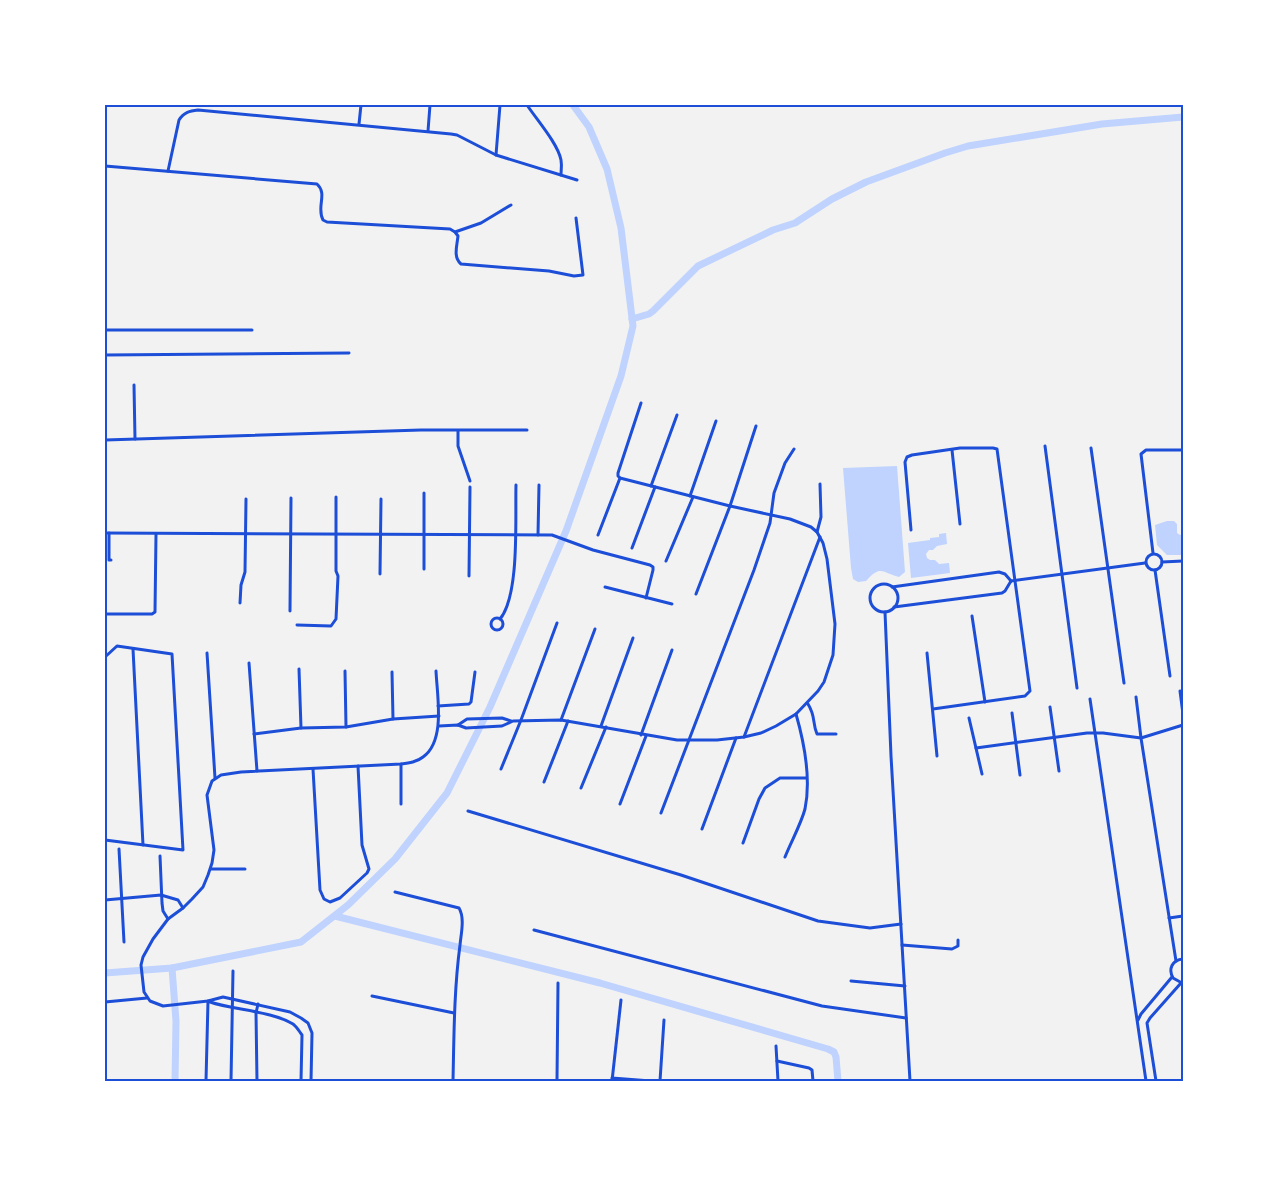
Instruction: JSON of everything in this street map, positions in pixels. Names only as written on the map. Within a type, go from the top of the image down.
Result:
[{"type":"street","points":[[359,124],[361,105]]},
{"type":"street","points":[[428,131],[430,105]]},
{"type":"street","points":[[496,155],[500,105]]},
{"type":"street","points":[[527,105],[554,144],[562,164],[561,176]]},
{"type":"street","points":[[168,171],[179,120],[188,111],[198,110],[457,135],[496,155],[577,180]]},
{"type":"street","points":[[105,166],[317,184],[322,193],[321,216],[327,222],[443,228],[455,232],[481,223],[512,205]]},
{"type":"street","points":[[455,232],[458,236],[457,261],[461,264],[549,271],[574,276],[583,274],[576,218]]},
{"type":"street","points":[[105,330],[252,330]]},
{"type":"street","points":[[105,356],[349,353]]},
{"type":"street","points":[[134,385],[135,439]]},
{"type":"street","points":[[598,535],[620,478],[618,473],[641,403]]},
{"type":"street","points":[[632,548],[677,415]]},
{"type":"street","points":[[666,561],[716,421]]},
{"type":"street","points":[[696,594],[730,506],[756,426]]},
{"type":"street","points":[[105,440],[421,430],[527,430]]},
{"type":"street","points":[[458,431],[461,455],[470,480]]},
{"type":"street","points":[[1045,446],[1077,688]]},
{"type":"street","points":[[911,530],[906,460],[912,455],[952,450],[993,448],[998,451],[1013,580],[1030,691],[1025,696],[933,710]]},
{"type":"street","points":[[1091,448],[1124,683]]},
{"type":"street","points":[[661,813],[754,570],[770,523],[774,493],[785,463],[794,449]]},
{"type":"street","points":[[952,450],[960,524]]},
{"type":"street","points":[[1153,554],[1141,454],[1146,450],[1183,450]]},
{"type":"street","points":[[458,724],[466,728],[502,726],[521,720],[561,720],[646,736],[688,741],[736,738],[761,733],[796,714],[808,704],[824,682],[833,655],[834,614],[828,559],[817,532],[805,524],[620,478]]},
{"type":"street","points":[[817,532],[821,517],[820,484]]},
{"type":"street","points":[[500,619],[502,627],[494,629],[492,621],[500,619],[505,614],[514,576],[516,485]]},
{"type":"street","points":[[538,535],[539,485]]},
{"type":"street","points":[[469,576],[470,487]]},
{"type":"street","points":[[424,493],[424,569]]},
{"type":"street","points":[[297,625],[331,626],[336,619],[338,576],[336,571],[336,497]]},
{"type":"street","points":[[290,611],[291,498]]},
{"type":"street","points":[[240,603],[241,585],[245,572],[246,499]]},
{"type":"street","points":[[380,574],[381,499]]},
{"type":"street","points":[[111,560],[109,560],[107,533],[556,536],[593,550],[653,567],[646,598]]},
{"type":"street","points":[[106,614],[152,614],[155,612],[156,534]]},
{"type":"street","points":[[744,737],[820,537]]},
{"type":"street","points":[[1145,563],[1148,556],[1153,554],[1160,556],[1162,562],[1155,570]]},
{"type":"street","points":[[1162,562],[1183,561]]},
{"type":"street","points":[[1013,580],[1002,592],[894,607],[885,612],[880,612],[870,603],[870,594],[875,587],[884,584],[892,587],[999,572],[1013,580],[1145,563]]},
{"type":"street","points":[[1145,563],[1148,568],[1155,570]]},
{"type":"street","points":[[1155,570],[1170,676]]},
{"type":"street","points":[[605,587],[672,604]]},
{"type":"street","points":[[892,587],[898,599],[894,607]]},
{"type":"street","points":[[885,612],[910,1081]]},
{"type":"street","points":[[972,616],[985,702]]},
{"type":"street","points":[[501,769],[557,623]]},
{"type":"street","points":[[561,720],[595,628]]},
{"type":"street","points":[[600,726],[633,638]]},
{"type":"street","points":[[105,657],[117,646],[172,654],[183,850],[105,840]]},
{"type":"street","points":[[133,648],[143,845]]},
{"type":"street","points":[[641,735],[672,650]]},
{"type":"street","points":[[207,653],[215,778]]},
{"type":"street","points":[[927,653],[937,756]]},
{"type":"street","points":[[249,663],[258,771]]},
{"type":"street","points":[[299,669],[301,728]]},
{"type":"street","points":[[345,671],[346,727]]},
{"type":"street","points":[[311,1081],[312,1033],[308,1023],[290,1012],[233,998],[223,997],[208,1001],[157,1005],[147,998],[144,992],[141,965],[143,957],[168,919],[183,908],[203,887],[214,850],[207,795],[209,786],[215,778],[221,775],[258,771],[414,762],[425,756],[435,742],[439,726],[436,671]]},
{"type":"street","points":[[392,672],[393,720]]},
{"type":"street","points":[[438,706],[471,702],[475,672]]},
{"type":"street","points":[[1180,691],[1183,714]]},
{"type":"street","points":[[1136,697],[1176,961]]},
{"type":"street","points":[[1090,699],[1146,1081]]},
{"type":"street","points":[[808,704],[814,717],[817,734],[836,734]]},
{"type":"street","points":[[1050,707],[1059,771]]},
{"type":"street","points":[[1011,713],[1020,775]]},
{"type":"street","points":[[785,857],[804,810],[806,778],[802,740],[796,714]]},
{"type":"street","points":[[255,734],[301,728],[346,727],[439,716]]},
{"type":"street","points":[[439,726],[458,724],[466,719],[502,718],[513,721]]},
{"type":"street","points":[[969,718],[982,774]]},
{"type":"street","points":[[544,782],[568,721]]},
{"type":"street","points":[[976,748],[1095,733],[1141,738],[1183,724]]},
{"type":"street","points":[[581,788],[606,727]]},
{"type":"street","points":[[620,804],[646,736]]},
{"type":"street","points":[[702,830],[736,738]]},
{"type":"street","points":[[400,764],[401,804]]},
{"type":"street","points":[[313,769],[320,890],[324,899],[330,902],[339,898],[369,869],[362,845],[358,766]]},
{"type":"street","points":[[743,843],[765,788],[780,778],[806,778]]},
{"type":"street","points":[[468,811],[681,875],[818,921],[870,928],[901,924]]},
{"type":"street","points":[[119,849],[124,942]]},
{"type":"street","points":[[160,856],[161,896],[163,911],[168,919]]},
{"type":"street","points":[[210,869],[245,870]]},
{"type":"street","points":[[395,892],[459,908],[462,914],[456,971],[453,1081]]},
{"type":"street","points":[[105,900],[170,896],[178,900],[183,908]]},
{"type":"street","points":[[1169,918],[1183,916]]},
{"type":"street","points":[[534,930],[822,1006],[906,1018]]},
{"type":"street","points":[[902,945],[952,949],[958,946],[958,940]]},
{"type":"street","points":[[1156,1081],[1147,1025],[1150,1018],[1182,983],[1172,977],[1171,967],[1176,961],[1183,959]]},
{"type":"street","points":[[231,1081],[233,971]]},
{"type":"street","points":[[1137,1022],[1172,977]]},
{"type":"street","points":[[850,981],[905,986]]},
{"type":"street","points":[[557,1081],[558,984]]},
{"type":"street","points":[[372,996],[454,1013]]},
{"type":"street","points":[[222,1006],[223,997]]},
{"type":"street","points":[[105,1002],[147,998]]},
{"type":"street","points":[[621,1000],[612,1080],[651,1081]]},
{"type":"street","points":[[208,1001],[277,1018],[293,1025],[302,1035],[301,1081]]},
{"type":"street","points":[[206,1081],[208,1001]]},
{"type":"street","points":[[256,1081],[258,1004]]},
{"type":"street","points":[[660,1081],[664,1020]]},
{"type":"street","points":[[1137,1022],[1147,1025]]},
{"type":"street","points":[[776,1046],[778,1081]]},
{"type":"street","points":[[302,1053],[312,1052]]},
{"type":"street","points":[[777,1061],[809,1068],[812,1070],[813,1081]]},
{"type":"water","points":[[897,466],[905,572],[899,577],[879,571],[866,581],[858,582],[853,579],[851,568],[843,468]]},
{"type":"water","points":[[1174,521],[1177,524],[1177,533],[1183,534],[1183,555],[1167,555],[1157,545],[1155,525]]},
{"type":"water","points":[[946,533],[947,544],[937,546],[926,554],[927,558],[939,564],[949,563],[950,573],[911,578],[908,543],[930,540],[930,538],[939,537],[939,534]]},
{"type":"waterway","points":[[105,973],[172,968],[301,942],[348,905],[395,859],[447,793],[490,707],[566,531],[621,376],[633,326],[621,228],[607,169],[589,127],[573,105]]},
{"type":"waterway","points":[[632,319],[653,311],[698,266],[773,230],[795,223],[832,199],[866,182],[945,153],[968,146],[1102,124],[1183,117]]},
{"type":"waterway","points":[[335,916],[600,983],[828,1049],[834,1052],[836,1057],[838,1081]]},
{"type":"waterway","points":[[172,968],[176,1021],[175,1081]]}]
